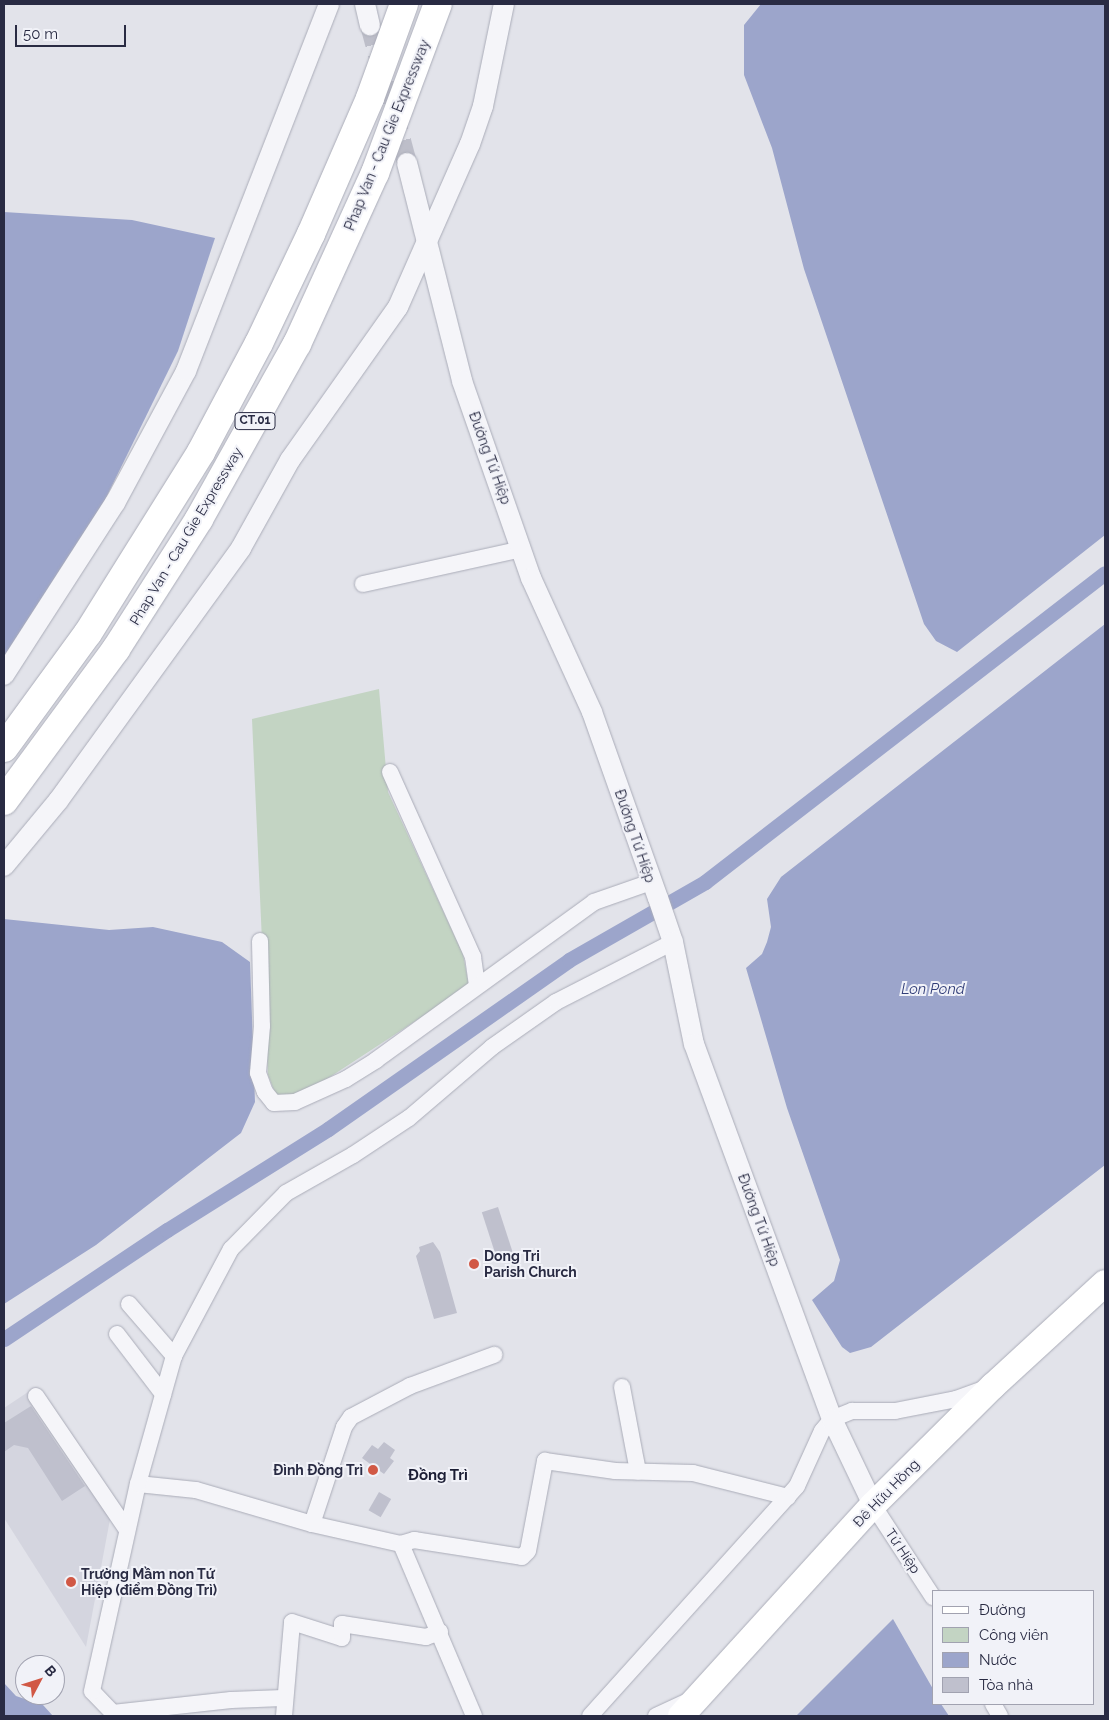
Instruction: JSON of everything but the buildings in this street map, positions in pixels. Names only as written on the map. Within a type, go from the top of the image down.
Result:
[{"type":"highway","name":"CT.01","points":[[4,748],[93,625],[201,452],[260,343],[311,234],[370,98],[404,4]]},
{"type":"highway","name":"Phap Van - Cau Gie Expressway","points":[[4,801],[126,633],[199,519],[297,344],[375,173],[438,4]]},
{"type":"main road","name":"Đê Hữu Hồng","points":[[681,1716],[704,1693],[873,1505],[993,1386],[1105,1283]]},
{"type":"street","points":[[4,676],[115,503],[186,371],[329,4]]},
{"type":"street","points":[[365,4],[370,25]]},
{"type":"street","points":[[4,866],[58,801],[241,548],[290,460],[398,307],[470,144],[483,106],[504,4]]},
{"type":"street","name":"Đường Tứ Hiệp","points":[[407,163],[428,240],[462,381],[531,578],[592,712],[671,937],[694,1044],[832,1419],[873,1505]]},
{"type":"street","points":[[363,584],[522,549]]},
{"type":"street","points":[[390,772],[473,957],[477,985]]},
{"type":"street","points":[[260,941],[262,1026],[258,1073],[265,1092],[274,1103],[295,1102],[346,1079],[594,902],[654,890]]},
{"type":"street","points":[[283,1698],[231,1700],[114,1714],[102,1704],[92,1691],[138,1484],[174,1356],[231,1250],[286,1193],[353,1155],[409,1118],[433,1093],[492,1046],[556,1002],[671,937]]},
{"type":"street","points":[[129,1304],[174,1356]]},
{"type":"street","points":[[117,1334],[163,1394]]},
{"type":"street","points":[[312,1524],[344,1427],[351,1417],[410,1386],[494,1355]]},
{"type":"street","points":[[590,1716],[788,1497],[809,1465],[822,1431],[832,1419],[852,1411],[895,1411],[956,1399],[993,1386]]},
{"type":"street","points":[[622,1387],[638,1472]]},
{"type":"street","points":[[36,1396],[127,1530]]},
{"type":"street","points":[[138,1484],[196,1490],[312,1524],[401,1544],[414,1540],[522,1557],[528,1551],[545,1461],[638,1472],[693,1473],[788,1497]]},
{"type":"street","name":"Tứ Hiệp","points":[[873,1505],[932,1595]]},
{"type":"street","points":[[401,1544],[440,1632],[474,1716]]},
{"type":"street","points":[[284,1716],[283,1698],[292,1622],[342,1638],[342,1624],[426,1637],[440,1632]]},
{"type":"street","points":[[656,1716],[704,1693]]},
{"type":"street","points":[[994,1705],[1000,1716]]},
{"type":"shaded area","name":"Trường Mầm non Tứ Hiệp (điểm Đồng Trì)","points":[[31,1390],[111,1514],[86,1647],[4,1518],[4,1408]]},
{"type":"green space","points":[[379,689],[388,792],[463,954],[469,986],[304,1094],[277,1098],[268,1075],[252,719]]},
{"type":"water","points":[[761,4],[1105,4],[1105,535],[957,652],[936,641],[924,624],[804,269],[772,148],[744,75],[744,25]]},
{"type":"water","points":[[4,212],[132,220],[215,238],[178,351],[104,502],[4,659]]},
{"type":"water","name":"Lon Pond","points":[[1105,624],[1105,1165],[871,1347],[850,1353],[842,1347],[812,1300],[834,1281],[840,1260],[787,1108],[746,968],[762,954],[767,942],[771,927],[767,899],[781,877]]},
{"type":"water","points":[[4,919],[109,930],[153,927],[222,942],[250,962],[255,1102],[241,1133],[96,1245],[4,1304]]},
{"type":"water","points":[[893,1619],[932,1687],[932,1705],[942,1705],[949,1716],[796,1716]]},
{"type":"water","points":[[4,1683],[15,1695],[15,1705],[43,1705],[53,1716],[4,1716]]},
{"type":"waterway","points":[[4,1339],[167,1230],[328,1129],[569,960],[705,882],[1105,573]]},
{"type":"tunnel","points":[[370,25],[407,163]]},
{"type":"place","name":"Dong Tri Parish Church","points":[[474,1264]]},
{"type":"place","name":"Đình Đồng Trì","points":[[373,1470]]},
{"type":"place","name":"Trường Mầm non Tứ Hiệp (điểm Đồng Trì)","points":[[71,1582]]},
{"type":"district","name":"Đồng Trì","points":[[438,1476]]}]
